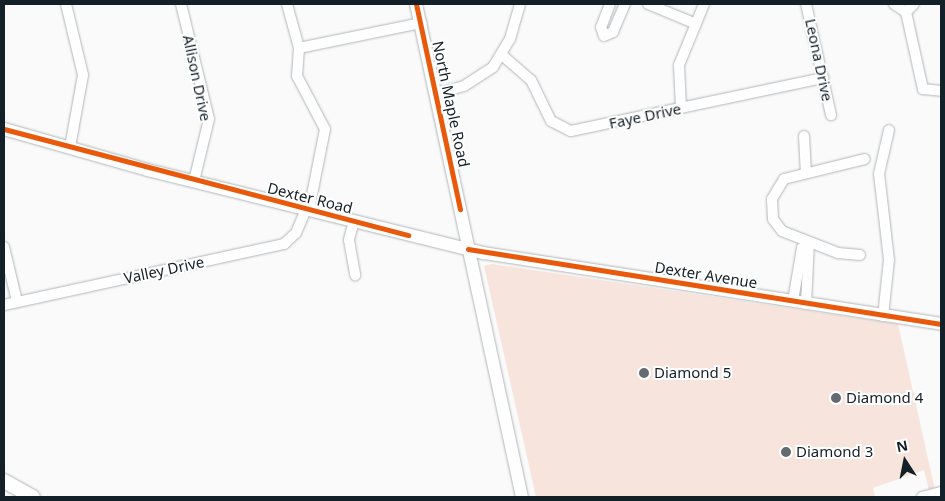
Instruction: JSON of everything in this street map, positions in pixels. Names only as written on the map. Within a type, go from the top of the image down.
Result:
[{"type":"highway","points":[[4,481],[32,497]]},
{"type":"main road","name":"North Maple Road","points":[[416,4],[522,497]]},
{"type":"main road","name":"Dexter Road","points":[[5,132],[468,249]]},
{"type":"main road","name":"Dexter Avenue","points":[[468,249],[941,324]]},
{"type":"street","points":[[66,4],[83,75],[70,147]]},
{"type":"street","name":"Allison Drive","points":[[181,4],[209,119],[194,181]]},
{"type":"street","points":[[287,4],[299,48],[297,76],[325,129],[308,210]]},
{"type":"street","points":[[436,94],[479,78],[502,55],[520,4]]},
{"type":"street","points":[[610,4],[601,27],[604,36],[613,32],[625,4]]},
{"type":"street","points":[[648,4],[696,24]]},
{"type":"street","points":[[681,108],[680,65],[704,4]]},
{"type":"street","name":"Leona Drive","points":[[806,4],[831,115]]},
{"type":"street","points":[[894,4],[906,12],[923,89],[941,91]]},
{"type":"street","points":[[906,12],[914,4]]},
{"type":"street","points":[[299,48],[421,23]]},
{"type":"street","name":"Faye Drive","points":[[502,55],[531,80],[551,121],[571,130],[823,78]]},
{"type":"street","points":[[883,316],[889,260],[880,174],[890,130]]},
{"type":"street","points":[[804,136],[806,172]]},
{"type":"street","points":[[860,255],[809,242],[782,231],[773,219],[772,199],[784,179],[806,172],[865,159]]},
{"type":"street","name":"Valley Drive","points":[[4,305],[284,244],[296,233],[308,210]]},
{"type":"street","points":[[354,221],[349,240],[355,275]]},
{"type":"street","points":[[800,302],[809,242]]},
{"type":"street","points":[[4,247],[17,301]]},
{"type":"street","points":[[922,497],[941,492]]},
{"type":"shaded area","points":[[492,264],[898,324],[935,490],[929,491],[924,470],[873,488],[875,497],[536,497],[484,266]]},
{"type":"cycle path","points":[[416,4],[460,209]]},
{"type":"cycle path","points":[[4,129],[408,235]]},
{"type":"cycle path","points":[[468,249],[941,324]]},
{"type":"place","name":"Diamond 5","points":[[644,373]]},
{"type":"place","name":"Diamond 4","points":[[836,398]]},
{"type":"place","name":"Diamond 3","points":[[786,452]]}]
